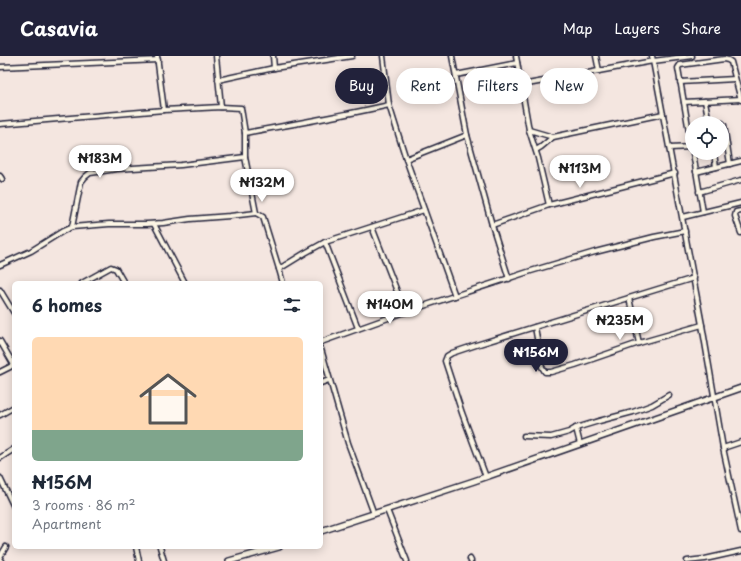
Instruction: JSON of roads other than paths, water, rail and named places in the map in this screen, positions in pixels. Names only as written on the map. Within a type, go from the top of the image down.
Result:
[{"type":"street","points":[[102,56],[102,62]]},
{"type":"street","points":[[216,56],[221,107]]},
{"type":"street","points":[[273,56],[274,68]]},
{"type":"street","points":[[218,80],[274,68],[352,56]]},
{"type":"street","points":[[383,56],[389,105],[406,159],[455,296]]},
{"type":"street","points":[[452,56],[467,134],[492,225],[509,279]]},
{"type":"street","points":[[516,56],[518,68]]},
{"type":"street","points":[[596,56],[599,71]]},
{"type":"street","points":[[532,83],[599,71],[653,58],[692,56]]},
{"type":"street","points":[[0,67],[157,58],[164,110]]},
{"type":"street","points":[[653,58],[694,278],[723,448],[741,532]]},
{"type":"street","points":[[684,102],[741,100],[731,62],[724,59],[680,65],[678,68],[686,116]]},
{"type":"street","points":[[456,76],[517,63]]},
{"type":"street","points":[[680,82],[735,80]]},
{"type":"street","points":[[705,101],[708,116]]},
{"type":"street","points":[[525,104],[529,130],[536,150],[549,205]]},
{"type":"street","points":[[245,133],[335,117],[389,105]]},
{"type":"street","points":[[0,124],[164,110],[221,107],[241,108],[245,133],[245,157],[256,213]]},
{"type":"street","points":[[536,150],[553,138],[663,114]]},
{"type":"street","points":[[529,130],[553,138]]},
{"type":"street","points":[[406,159],[467,134]]},
{"type":"street","points":[[670,148],[685,148]]},
{"type":"street","points":[[72,227],[81,182],[84,177],[90,173],[116,169],[181,165],[245,157]]},
{"type":"street","points":[[729,158],[730,164]]},
{"type":"street","points":[[694,160],[703,212]]},
{"type":"street","points":[[715,160],[716,167]]},
{"type":"street","points":[[696,172],[741,161]]},
{"type":"street","points":[[492,225],[549,205],[675,173]]},
{"type":"street","points":[[699,192],[741,180]]},
{"type":"street","points":[[683,217],[741,203]]},
{"type":"street","points":[[279,269],[326,242],[424,210]]},
{"type":"street","points":[[741,210],[736,212],[735,216],[741,233]]},
{"type":"street","points":[[0,265],[31,251],[72,227],[109,224],[154,224],[256,213],[263,217],[282,281]]},
{"type":"street","points":[[154,224],[183,281]]},
{"type":"street","points":[[372,227],[405,312]]},
{"type":"street","points":[[323,341],[405,312],[595,252],[654,237],[685,231]]},
{"type":"street","points":[[326,242],[358,328]]},
{"type":"street","points":[[86,281],[111,267],[116,269],[123,281]]},
{"type":"street","points":[[486,476],[462,413],[445,361],[447,356],[452,353],[694,278]]},
{"type":"street","points":[[0,290],[12,310]]},
{"type":"street","points":[[629,298],[639,344]]},
{"type":"street","points":[[535,328],[542,367],[545,372],[550,372],[702,325]]},
{"type":"street","points":[[0,340],[12,361]]},
{"type":"street","points":[[323,356],[348,443],[374,514]]},
{"type":"street","points":[[0,372],[12,366]]},
{"type":"street","points":[[323,382],[329,380]]},
{"type":"street","points":[[323,530],[387,510],[741,388]]},
{"type":"street","points":[[524,436],[551,437],[569,432],[576,428],[652,406],[669,395]]},
{"type":"street","points":[[0,415],[12,408]]},
{"type":"street","points":[[576,428],[580,444]]},
{"type":"street","points":[[723,448],[741,442]]},
{"type":"street","points":[[0,458],[12,450]]},
{"type":"street","points":[[0,478],[12,503]]},
{"type":"street","points":[[387,510],[407,561]]},
{"type":"street","points":[[0,559],[6,547]]},
{"type":"street","points":[[137,549],[140,561]]},
{"type":"street","points":[[161,549],[164,561]]},
{"type":"street","points":[[228,561],[269,549]]},
{"type":"street","points":[[687,561],[705,559],[741,551]]}]
